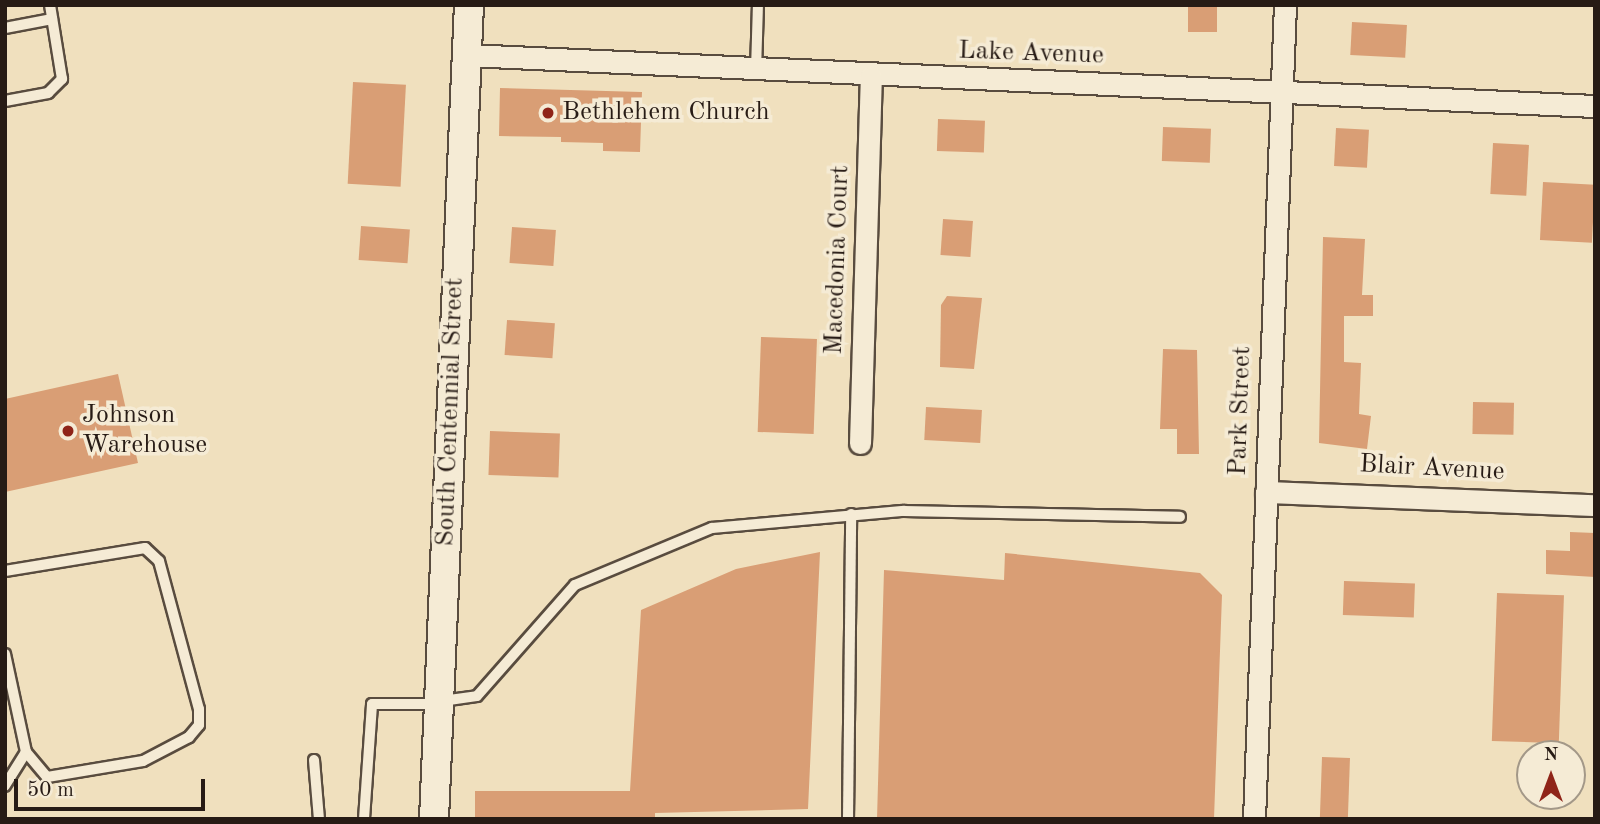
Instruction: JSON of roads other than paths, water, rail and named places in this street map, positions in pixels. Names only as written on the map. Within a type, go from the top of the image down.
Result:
[{"type":"street","name":"South Centennial Street","points":[[433,819],[469,5]]},
{"type":"street","name":"Park Street","points":[[1254,819],[1285,5]]},
{"type":"street","name":"Lake Avenue","points":[[467,55],[872,77],[1595,106]]},
{"type":"street","name":"Macedonia Court","points":[[860,443],[872,77]]},
{"type":"street","name":"Blair Avenue","points":[[1266,492],[1595,505]]},
{"type":"lane","points":[[5,101],[48,93],[62,79],[50,5]]},
{"type":"lane","points":[[756,71],[758,5]]},
{"type":"lane","points":[[5,28],[52,19]]},
{"type":"lane","points":[[848,819],[851,514]]},
{"type":"lane","points":[[364,819],[372,704],[439,703],[477,696],[575,585],[712,528],[851,514],[1180,517]]},
{"type":"lane","points":[[5,571],[145,548],[159,561],[199,709],[199,725],[189,737],[143,761],[47,777],[26,752],[5,654]]},
{"type":"lane","points":[[5,786],[26,752]]},
{"type":"lane","points":[[314,760],[318,819]]},
{"type":"place","name":"Bethlehem Church","points":[[548,113]]},
{"type":"place","name":"Johnson Warehouse","points":[[68,431]]}]
